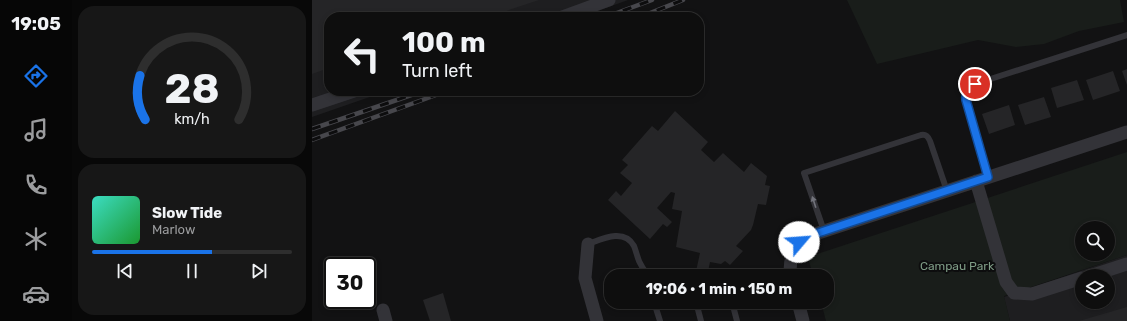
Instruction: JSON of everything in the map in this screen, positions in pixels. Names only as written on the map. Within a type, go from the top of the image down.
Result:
[{"type":"street","points":[[574,12],[601,1]]},
{"type":"street","points":[[312,105],[339,96]]},
{"type":"street","points":[[790,269],[790,263],[793,253],[799,242],[806,237],[1127,132]]},
{"type":"street","points":[[982,179],[1006,282],[1014,293],[1032,294],[1075,280]]},
{"type":"street","points":[[588,244],[585,278],[597,321]]},
{"type":"street","points":[[1112,269],[1127,264]]},
{"type":"street","points":[[800,309],[803,321]]},
{"type":"lane","points":[[982,179],[966,100],[966,94],[969,89],[975,84],[1127,34]]},
{"type":"lane","points":[[824,231],[804,173],[925,135],[930,141],[947,191]]},
{"type":"lane","points":[[588,244],[609,236],[617,236],[627,239],[633,245],[643,269]]},
{"type":"lane","points":[[656,309],[660,321]]},
{"type":"lane","points":[[698,309],[701,321]]},
{"type":"lane","points":[[734,309],[737,321]]},
{"type":"shaded area","points":[[312,0],[628,0],[595,12],[324,12],[324,96],[373,96],[312,117]]},
{"type":"shaded area","points":[[1127,255],[1127,321],[1010,321],[1004,297],[1075,273],[1075,309],[1115,309],[1115,269],[1086,269],[1109,261],[1115,261],[1115,259]]},
{"type":"green space","points":[[847,0],[1120,0],[1124,22],[1079,31],[1044,44],[1016,47],[978,40],[877,64]]},
{"type":"green space","name":"Campau Park","points":[[1127,152],[1127,255],[1115,259],[1115,221],[1075,221],[1075,261],[1109,261],[1085,269],[1075,269],[1075,272],[1004,296],[1010,321],[826,321],[823,309],[834,309],[834,269],[811,269],[808,257]]},
{"type":"building","points":[[312,0],[539,0],[503,12],[324,12],[324,70],[312,74]]},
{"type":"building","points":[[1127,69],[1127,85],[1122,71]]},
{"type":"building","points":[[1113,71],[1120,91],[1093,100],[1086,80]]},
{"type":"building","points":[[1077,80],[1084,100],[1057,108],[1051,88]]},
{"type":"building","points":[[1044,97],[1051,117],[1025,125],[1018,105]]},
{"type":"building","points":[[1009,105],[1015,125],[989,134],[982,114]]},
{"type":"building","points":[[675,111],[708,142],[701,150],[714,162],[723,153],[744,172],[751,163],[767,176],[765,185],[770,186],[766,205],[758,204],[751,230],[736,246],[743,251],[730,265],[725,261],[721,264],[710,262],[708,269],[697,269],[700,253],[676,247],[682,211],[672,209],[675,193],[671,192],[657,208],[672,222],[667,227],[663,224],[650,239],[608,200],[616,191],[621,196],[632,183],[620,173],[628,165],[622,160],[652,126],[658,131]]},
{"type":"building","points":[[443,293],[451,321],[430,321],[423,300]]},
{"type":"building","points":[[1127,307],[1127,321],[1079,321]]},
{"type":"railway","points":[[620,12],[652,0]]},
{"type":"railway","points":[[653,12],[683,0]]},
{"type":"railway","points":[[312,129],[408,96]]},
{"type":"railway","points":[[312,140],[433,96]]},
{"type":"route","points":[[799,242],[806,237],[988,177],[966,100],[966,94],[975,84]]}]
